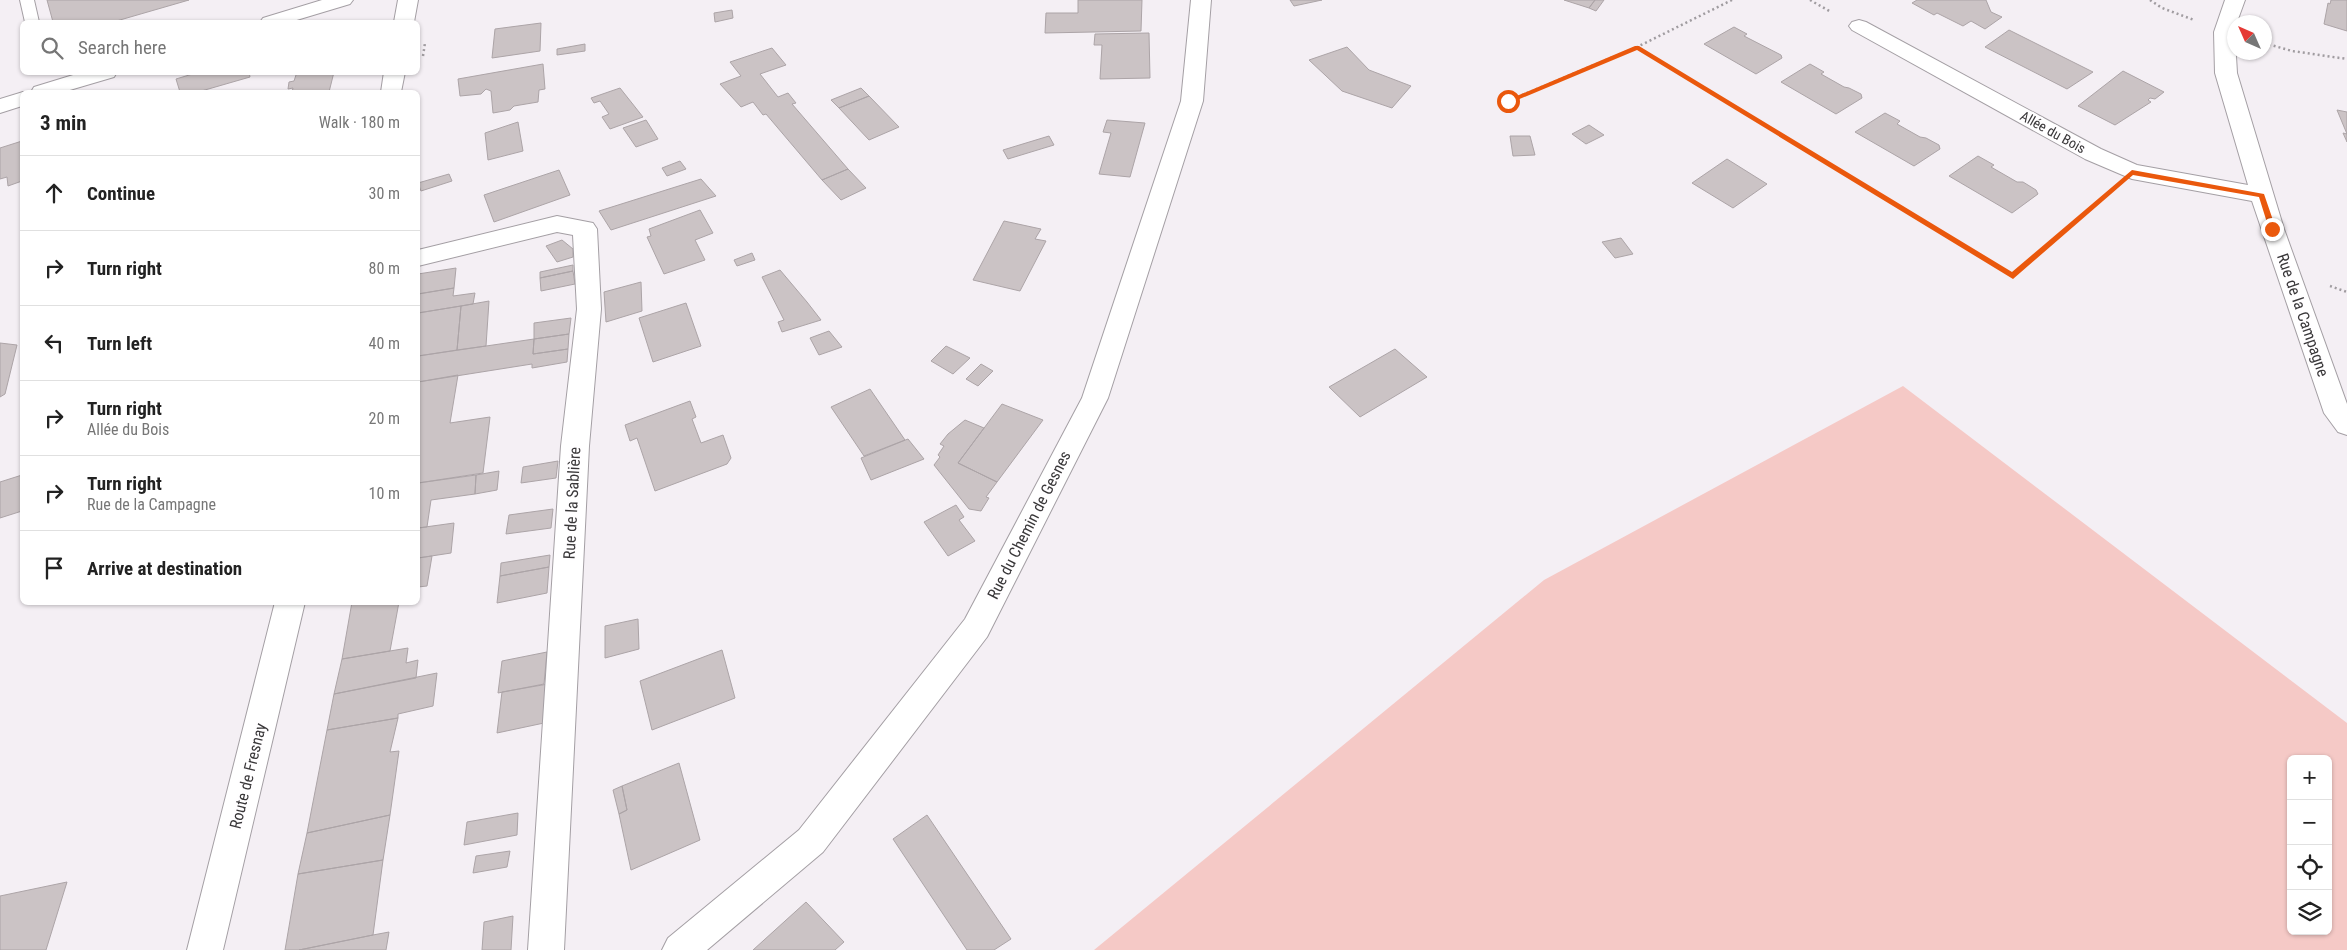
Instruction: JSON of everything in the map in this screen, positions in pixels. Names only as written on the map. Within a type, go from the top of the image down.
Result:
[{"type":"street","points":[[277,20],[343,0]]},
{"type":"street","points":[[404,20],[408,0]]},
{"type":"street","name":"Rue du Chemin de Gesnes","points":[[680,950],[811,841],[976,628],[1095,398],[1192,102],[1200,0]]},
{"type":"street","name":"Rue de la Campagne","points":[[2235,0],[2224,32],[2226,73],[2262,195],[2337,413],[2347,425]]},
{"type":"street","name":"Allée du Bois","points":[[1859,26],[2093,154],[2132,172],[2262,195]]},
{"type":"street","points":[[48,90],[97,75]]},
{"type":"street","points":[[391,90],[394,75]]},
{"type":"street","points":[[0,106],[20,100]]},
{"type":"street","name":"Rue de la Sablière","points":[[420,258],[557,224],[585,229],[589,309],[575,446],[546,950]]},
{"type":"street","name":"Route de Fresnay","points":[[205,950],[289,605]]},
{"type":"lane","points":[[27,0],[32,20]]},
{"type":"path","points":[[1508,101],[1637,47],[1732,0]]},
{"type":"path","points":[[421,65],[426,37]]},
{"type":"path","points":[[2272,45],[2292,51],[2347,60]]},
{"type":"path","points":[[1637,47],[2013,276],[2132,172]]},
{"type":"shaded area","points":[[1903,386],[2347,723],[2347,950],[1094,950],[1544,580]]},
{"type":"building","points":[[47,0],[189,0],[120,20],[52,20]]},
{"type":"building","points":[[1078,0],[1142,0],[1141,31],[1045,33],[1046,13],[1078,13]]},
{"type":"building","points":[[1290,0],[1322,0],[1294,6]]},
{"type":"building","points":[[1564,0],[1595,0],[1589,8]]},
{"type":"building","points":[[1595,0],[1604,0],[1596,11],[1589,8]]},
{"type":"building","points":[[1917,0],[1986,0],[1991,12],[2002,17],[1985,29],[1971,21],[1963,26],[1937,13],[1934,15],[1912,3]]},
{"type":"building","points":[[2331,0],[2347,0],[2347,31],[2324,24],[2328,3],[2330,4]]},
{"type":"building","points":[[732,10],[733,18],[715,22],[714,13]]},
{"type":"building","points":[[541,23],[540,51],[492,58],[495,29]]},
{"type":"building","points":[[1734,27],[1747,34],[1744,36],[1781,55],[1782,58],[1756,74],[1704,44]]},
{"type":"building","points":[[2009,30],[2093,72],[2067,89],[1985,47]]},
{"type":"building","points":[[1149,33],[1150,78],[1100,79],[1102,45],[1094,45],[1095,34]]},
{"type":"building","points":[[585,44],[585,51],[557,55],[557,49]]},
{"type":"building","points":[[1347,47],[1369,70],[1411,86],[1392,108],[1342,91],[1309,60]]},
{"type":"building","points":[[772,48],[786,65],[760,74],[778,97],[788,93],[796,103],[792,104],[848,169],[822,180],[766,114],[763,115],[753,102],[741,107],[720,84],[741,76],[730,62]]},
{"type":"building","points":[[543,64],[545,89],[539,90],[538,102],[514,106],[510,110],[493,113],[491,91],[486,89],[481,94],[460,96],[458,79]]},
{"type":"building","points":[[1810,64],[1824,72],[1821,74],[1861,94],[1862,98],[1836,114],[1781,82]]},
{"type":"building","points":[[2123,71],[2164,92],[2155,99],[2150,98],[2148,100],[2151,102],[2115,125],[2078,106]]},
{"type":"building","points":[[189,75],[250,75],[250,77],[205,90],[179,90],[176,79]]},
{"type":"building","points":[[296,75],[333,75],[330,90],[288,89],[289,82],[294,81]]},
{"type":"building","points":[[620,88],[643,117],[610,129],[602,117],[609,114],[600,101],[594,103],[591,98]]},
{"type":"building","points":[[861,88],[869,96],[839,108],[831,100]]},
{"type":"building","points":[[869,96],[899,127],[869,140],[839,108]]},
{"type":"building","points":[[2337,110],[2347,112],[2347,134]]},
{"type":"building","points":[[1885,113],[1900,121],[1897,124],[1939,145],[1940,149],[1914,166],[1855,132]]},
{"type":"building","points":[[646,120],[658,139],[636,147],[623,128]]},
{"type":"building","points":[[1107,120],[1145,123],[1130,177],[1099,174],[1111,133],[1103,132]]},
{"type":"building","points":[[518,122],[523,151],[488,160],[485,133]]},
{"type":"building","points":[[1589,125],[1604,135],[1586,144],[1572,134]]},
{"type":"building","points":[[2343,133],[2347,134],[2347,142]]},
{"type":"building","points":[[1049,136],[1054,145],[1008,159],[1003,150]]},
{"type":"building","points":[[1510,136],[1530,136],[1535,155],[1513,156]]},
{"type":"building","points":[[20,142],[20,182],[8,186],[7,177],[0,179],[0,148]]},
{"type":"building","points":[[1978,156],[1994,165],[1991,167],[2017,182],[2023,182],[2036,190],[2038,194],[2012,213],[1949,176]]},
{"type":"building","points":[[1727,159],[1767,184],[1733,208],[1692,183]]},
{"type":"building","points":[[680,161],[686,169],[667,176],[662,168]]},
{"type":"building","points":[[848,169],[866,188],[841,200],[822,180]]},
{"type":"building","points":[[559,170],[570,195],[494,222],[484,195]]},
{"type":"building","points":[[449,174],[452,181],[421,191],[420,182]]},
{"type":"building","points":[[701,179],[716,196],[611,230],[599,211]]},
{"type":"building","points":[[700,210],[713,233],[695,240],[705,260],[664,274],[647,237],[651,236],[649,229]]},
{"type":"building","points":[[1004,221],[1041,229],[1035,239],[1046,241],[1020,291],[973,280]]},
{"type":"building","points":[[1621,238],[1633,254],[1615,258],[1602,242]]},
{"type":"building","points":[[562,240],[573,249],[573,257],[557,262],[546,246]]},
{"type":"building","points":[[752,253],[755,260],[737,266],[734,260]]},
{"type":"building","points":[[573,265],[573,271],[540,278],[540,272]]},
{"type":"building","points":[[456,268],[454,288],[420,294],[420,274]]},
{"type":"building","points":[[780,270],[821,320],[782,332],[778,322],[784,320],[762,277]]},
{"type":"building","points":[[573,271],[575,284],[541,291],[540,278]]},
{"type":"building","points":[[641,282],[642,311],[606,322],[604,292]]},
{"type":"building","points":[[454,288],[453,296],[475,293],[473,304],[420,313],[420,294]]},
{"type":"building","points":[[489,301],[486,346],[457,350],[461,306]]},
{"type":"building","points":[[686,303],[701,346],[653,362],[639,318]]},
{"type":"building","points":[[461,306],[457,350],[420,356],[420,313]]},
{"type":"building","points":[[571,318],[569,334],[534,339],[534,323]]},
{"type":"building","points":[[829,331],[842,347],[819,355],[810,338]]},
{"type":"building","points":[[569,334],[568,349],[533,354],[534,339]]},
{"type":"building","points":[[534,339],[533,354],[568,349],[567,362],[532,368],[532,364],[420,382],[420,356]]},
{"type":"building","points":[[0,343],[17,345],[5,394],[0,397]]},
{"type":"building","points":[[946,346],[970,358],[953,374],[931,361]]},
{"type":"building","points":[[1395,349],[1427,377],[1360,417],[1329,387]]},
{"type":"building","points":[[981,364],[993,371],[978,386],[966,379]]},
{"type":"building","points":[[458,375],[450,423],[490,417],[483,473],[420,483],[420,382]]},
{"type":"building","points":[[870,389],[905,440],[864,456],[831,407]]},
{"type":"building","points":[[690,401],[696,417],[692,419],[701,443],[723,435],[731,458],[727,464],[655,491],[637,438],[630,441],[625,425]]},
{"type":"building","points":[[1002,404],[1043,420],[997,482],[958,463]]},
{"type":"building","points":[[965,420],[984,428],[958,463],[997,482],[986,497],[989,498],[981,511],[969,509],[934,465],[940,457],[938,455],[944,446],[940,444],[948,434]]},
{"type":"building","points":[[908,439],[924,459],[871,480],[861,458]]},
{"type":"building","points":[[558,461],[556,478],[521,483],[523,467]]},
{"type":"building","points":[[499,471],[497,490],[475,494],[476,475]]},
{"type":"building","points":[[476,475],[475,494],[431,500],[427,527],[420,528],[420,483]]},
{"type":"building","points":[[20,476],[20,512],[0,518],[0,482]]},
{"type":"building","points":[[956,505],[964,517],[959,520],[975,541],[948,556],[924,522]]},
{"type":"building","points":[[553,509],[551,528],[506,534],[509,515]]},
{"type":"building","points":[[454,523],[451,553],[420,558],[420,528]]},
{"type":"building","points":[[550,555],[549,567],[500,576],[501,563]]},
{"type":"building","points":[[432,556],[427,586],[420,587],[420,558]]},
{"type":"building","points":[[549,567],[547,593],[497,603],[500,576]]},
{"type":"building","points":[[351,605],[398,605],[390,651],[342,659]]},
{"type":"building","points":[[638,619],[639,649],[605,658],[605,626]]},
{"type":"building","points":[[408,648],[406,663],[418,660],[416,678],[334,694],[342,659]]},
{"type":"building","points":[[722,650],[735,698],[652,730],[640,681]]},
{"type":"building","points":[[547,652],[544,684],[498,693],[502,661]]},
{"type":"building","points":[[437,673],[433,706],[398,714],[398,718],[327,730],[334,694]]},
{"type":"building","points":[[548,684],[544,723],[497,733],[502,692]]},
{"type":"building","points":[[398,718],[390,752],[399,751],[390,815],[307,833],[327,730]]},
{"type":"building","points":[[679,763],[700,840],[631,870],[619,814],[627,810],[622,786]]},
{"type":"building","points":[[622,786],[627,810],[619,814],[613,790]]},
{"type":"building","points":[[518,813],[517,835],[464,845],[467,822]]},
{"type":"building","points":[[390,815],[383,860],[298,874],[307,833]]},
{"type":"building","points":[[927,815],[1011,939],[994,950],[967,950],[893,839]]},
{"type":"building","points":[[510,851],[507,867],[473,873],[476,856]]},
{"type":"building","points":[[383,860],[373,935],[299,950],[285,950],[298,874]]},
{"type":"building","points":[[67,882],[46,950],[0,950],[0,896]]},
{"type":"building","points":[[806,902],[844,942],[835,950],[753,950]]},
{"type":"building","points":[[513,916],[511,950],[482,950],[484,922]]},
{"type":"building","points":[[389,932],[386,950],[299,950],[373,935]]},
{"type":"route","points":[[1508,101],[1637,47],[2013,276],[2132,172],[2262,195],[2272,229]]}]
